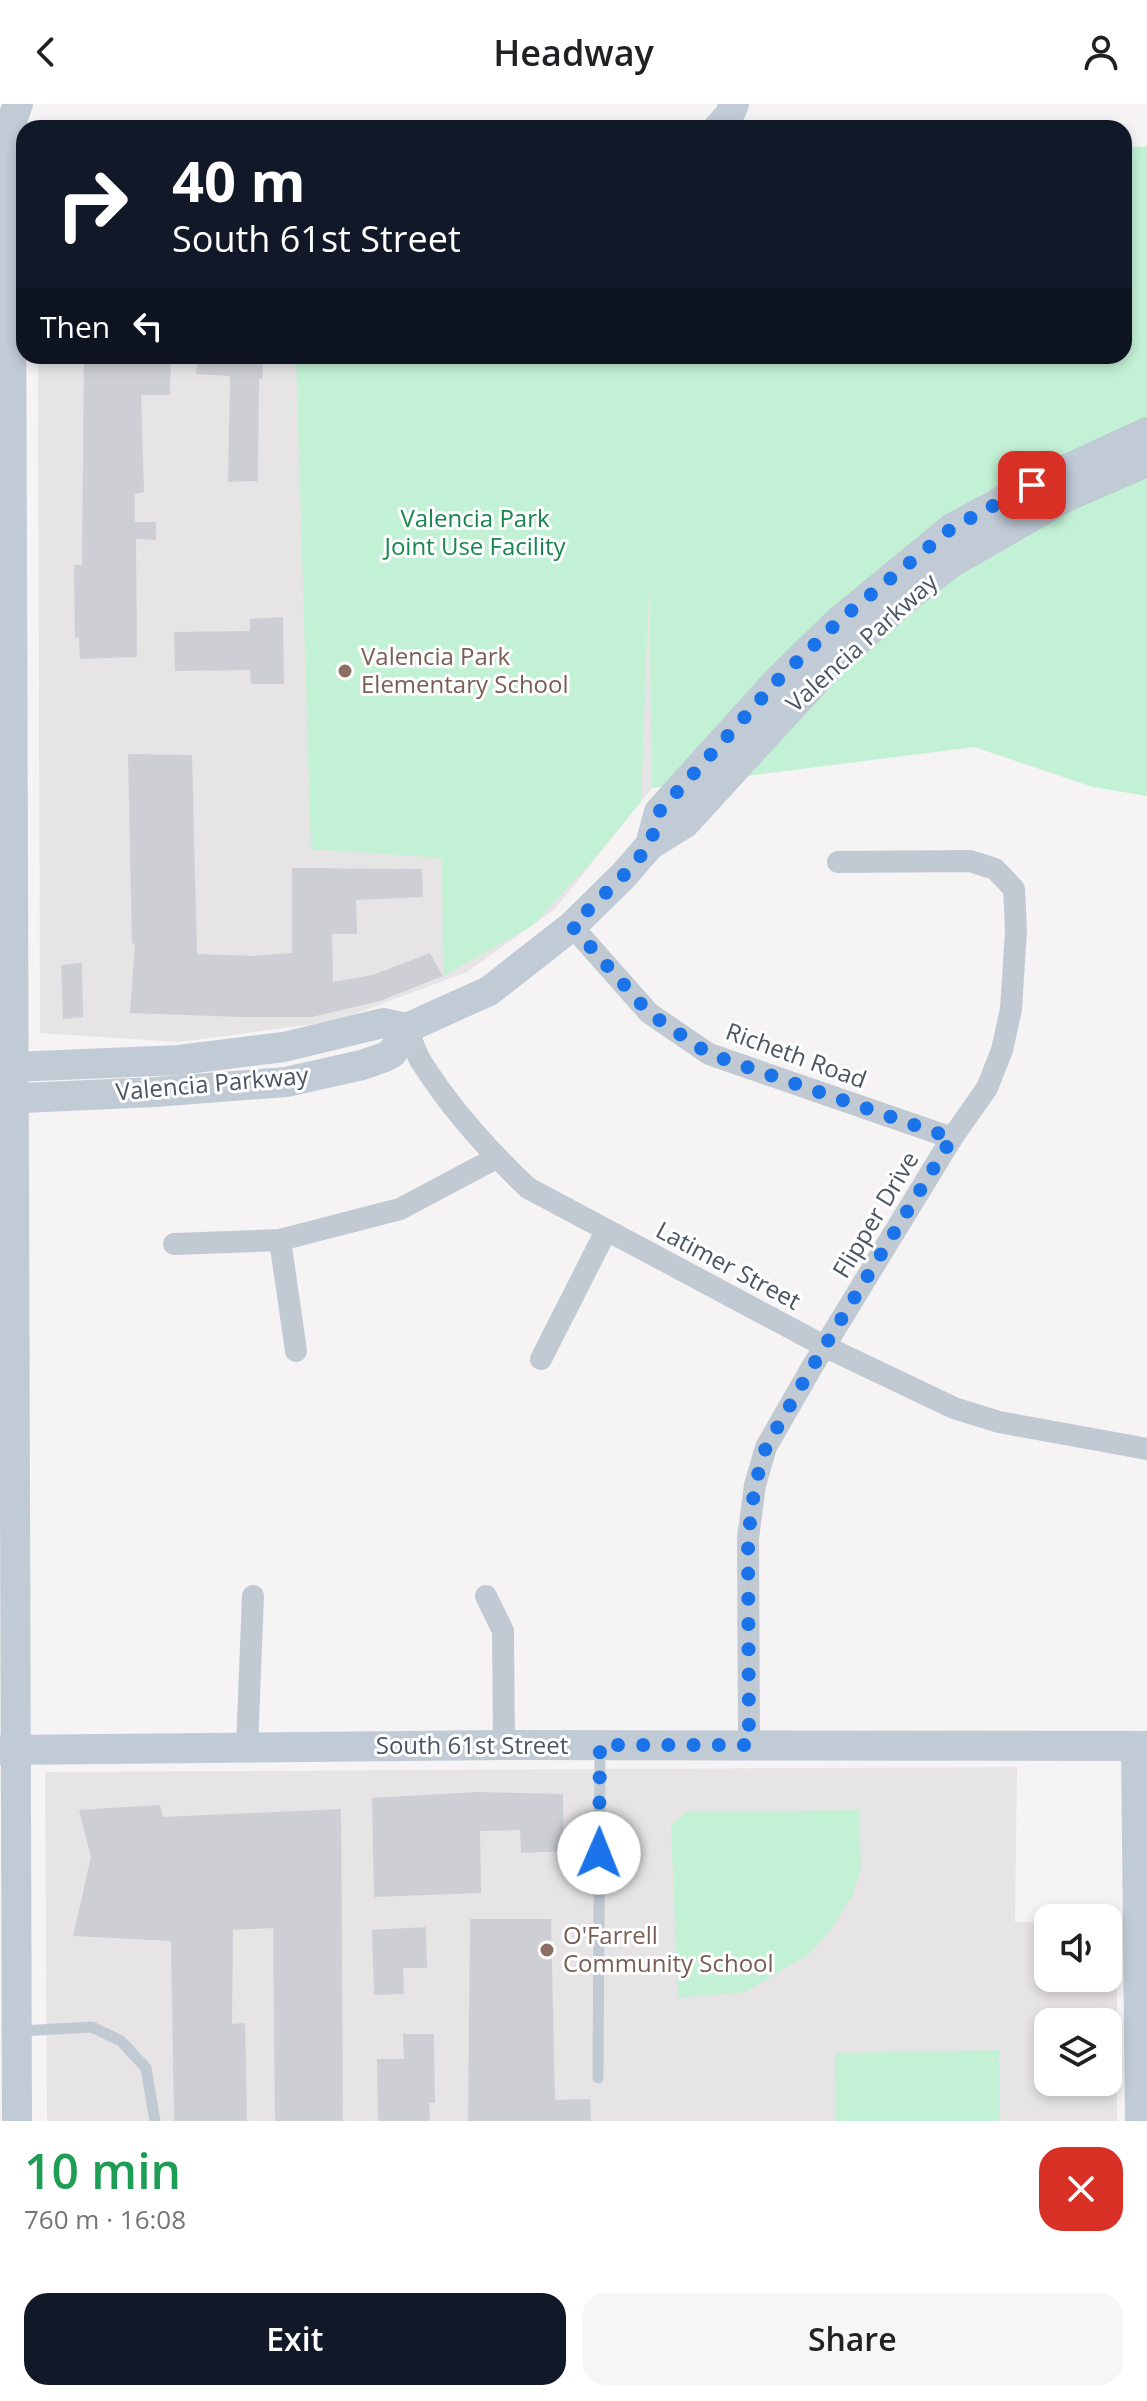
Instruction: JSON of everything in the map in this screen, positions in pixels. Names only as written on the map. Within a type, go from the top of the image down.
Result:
[{"type":"main road","points":[[17,2121],[7,1750],[6,738],[11,123],[18,104]]},
{"type":"main road","name":"Valencia Parkway","points":[[650,845],[659,812],[778,680],[840,620],[952,528],[1032,485],[1147,432]]},
{"type":"main road","name":"Valencia Parkway","points":[[7,1099],[286,1082],[385,1057],[392,1053],[407,1028],[489,991],[572,926],[650,845],[685,823],[831,664],[951,563],[1064,498],[1147,462]]},
{"type":"main road","name":"Valencia Parkway","points":[[6,1066],[179,1060],[284,1047],[383,1023],[407,1028]]},
{"type":"main road","name":"South 61st Street","points":[[7,1750],[504,1745],[1142,1746]]},
{"type":"main road","points":[[1140,2121],[1142,1746]]},
{"type":"street","name":"Flipper Drive","points":[[749,1745],[748,1538],[755,1485],[766,1447],[952,1138],[987,1088],[1002,1050],[1011,1009],[1016,930],[1014,889],[995,869],[970,861],[838,862]]},
{"type":"street","name":"Richeth Road","points":[[572,926],[649,1013],[709,1054],[952,1138]]},
{"type":"street","name":"Latimer Street","points":[[407,1028],[420,1061],[496,1158],[528,1188],[826,1347],[954,1408],[984,1417],[1147,1449]]},
{"type":"street","points":[[174,1244],[280,1240],[400,1209],[496,1158]]},
{"type":"street","points":[[541,1359],[606,1231]]},
{"type":"street","points":[[280,1240],[296,1351]]},
{"type":"street","points":[[247,1747],[253,1596]]},
{"type":"street","points":[[486,1596],[503,1631],[504,1745]]},
{"type":"lane","points":[[598,2078],[600,1745]]},
{"type":"lane","points":[[16,2031],[92,2027],[121,2041],[146,2068],[155,2121]]},
{"type":"shaded area","name":"Valencia Park Elementary School","points":[[38,364],[647,364],[652,788],[555,909],[467,972],[336,1021],[179,1042],[40,1033]]},
{"type":"shaded area","name":"O'Farrell Community School","points":[[1017,1767],[1015,1922],[1034,1922],[1034,1992],[1117,1992],[1117,2008],[1034,2008],[1034,2096],[1117,2096],[1117,2121],[47,2121],[45,1772]]},
{"type":"green space","name":"Valencia Park Joint Use Facility","points":[[1147,146],[1147,796],[1093,787],[974,747],[652,788],[649,582],[641,801],[599,853],[533,925],[443,976],[442,858],[311,849],[296,364],[1132,364],[1132,147]]},
{"type":"green space","points":[[859,1810],[861,1869],[852,1896],[832,1928],[809,1954],[745,1992],[678,1998],[671,1825],[687,1812]]},
{"type":"green space","points":[[999,2050],[1000,2121],[836,2121],[835,2053]]},
{"type":"building","points":[[84,364],[171,364],[170,395],[141,395],[144,492],[135,494],[135,522],[156,522],[156,540],[136,539],[137,657],[80,659],[79,637],[75,638],[74,565],[82,565]]},
{"type":"building","points":[[197,364],[263,364],[262,379],[259,379],[258,481],[228,482],[230,376],[196,374]]},
{"type":"building","points":[[283,617],[284,684],[251,684],[250,670],[175,671],[174,632],[250,631],[250,619]]},
{"type":"building","points":[[128,754],[192,755],[197,954],[254,956],[292,953],[292,868],[422,869],[423,897],[356,900],[357,934],[332,934],[333,982],[373,975],[430,953],[443,976],[380,1001],[312,1017],[130,1013],[135,943],[132,944]]},
{"type":"building","points":[[82,963],[83,1017],[63,1019],[61,965]]},
{"type":"building","points":[[478,1792],[563,1794],[564,1851],[521,1853],[520,1830],[480,1831],[481,1893],[374,1897],[372,1798]]},
{"type":"building","points":[[160,1805],[163,1817],[341,1809],[343,2121],[275,2121],[273,1928],[233,1930],[232,2024],[245,2023],[247,2121],[174,2121],[171,1941],[73,1936],[91,1857],[79,1810]]},
{"type":"building","points":[[470,1919],[551,1919],[555,2100],[590,2099],[591,2121],[468,2121]]},
{"type":"building","points":[[426,1927],[427,1968],[403,1968],[404,1994],[374,1995],[372,1930]]},
{"type":"building","points":[[403,2034],[434,2034],[435,2103],[429,2103],[430,2121],[378,2121],[377,2059],[404,2059]]},
{"type":"place","name":"Valencia Park Elementary School","points":[[345,671]]},
{"type":"place","name":"O'Farrell Community School","points":[[547,1950]]},
{"type":"route","points":[[599,1853],[600,1745],[749,1745],[748,1538],[755,1485],[766,1447],[952,1138],[709,1054],[649,1013],[572,926],[650,845],[659,812],[778,680],[840,620],[952,528],[1032,485]]}]
